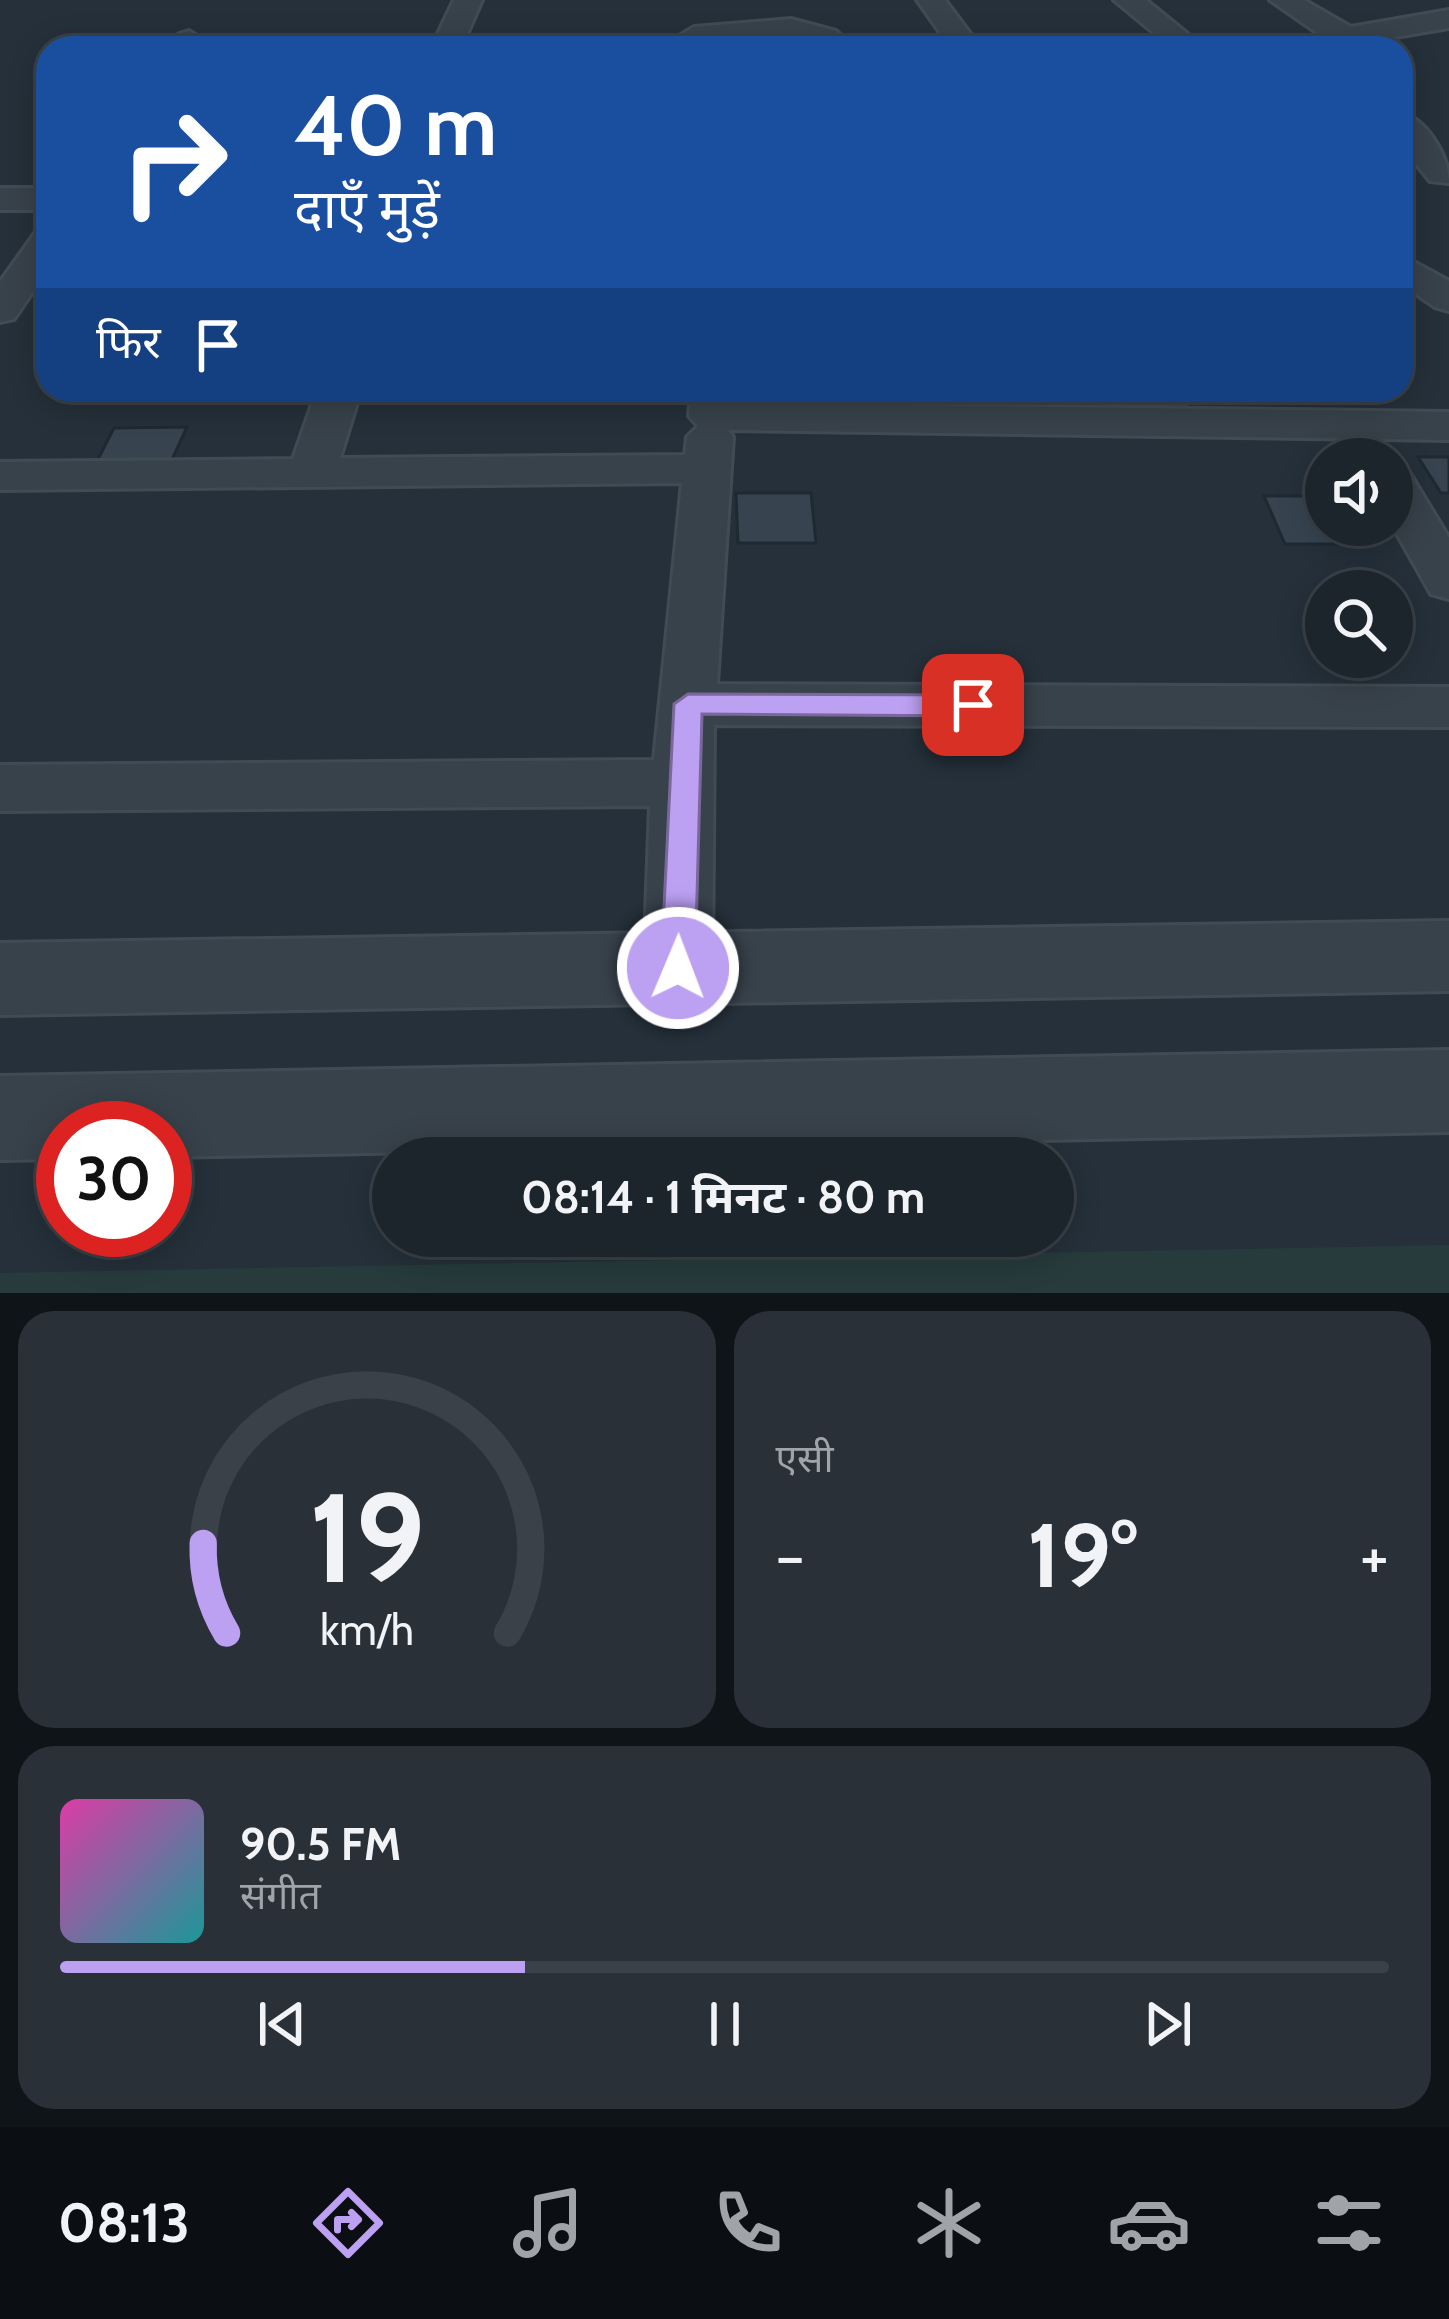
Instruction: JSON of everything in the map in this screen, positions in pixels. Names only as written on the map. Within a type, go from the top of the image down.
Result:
[{"type":"street","points":[[452,36],[469,0]]},
{"type":"street","points":[[686,0],[695,36]]},
{"type":"street","points":[[931,0],[957,36]]},
{"type":"street","points":[[1127,0],[1174,36]]},
{"type":"street","points":[[1284,0],[1341,36]]},
{"type":"street","points":[[1376,36],[1449,19]]},
{"type":"street","points":[[750,36],[812,29],[826,36]]},
{"type":"street","points":[[1413,113],[1449,124]]},
{"type":"street","points":[[1413,143],[1435,179]]},
{"type":"street","points":[[0,199],[36,199]]},
{"type":"street","points":[[4,297],[36,257]]},
{"type":"street","points":[[1413,274],[1449,298]]},
{"type":"street","points":[[312,472],[335,402]]},
{"type":"street","points":[[678,968],[681,783],[712,403],[1025,407],[1449,426]]},
{"type":"street","points":[[0,476],[707,469]]},
{"type":"street","points":[[1413,519],[1449,583]]},
{"type":"street","points":[[688,704],[1449,707]]},
{"type":"street","points":[[0,788],[681,783]]},
{"type":"street","points":[[0,979],[1449,956]]},
{"type":"street","points":[[0,1118],[1449,1091]]},
{"type":"green space","points":[[1449,1245],[1449,1293],[0,1293],[0,1273],[828,1257],[1074,1257],[1074,1252]]},
{"type":"building","points":[[1122,402],[1189,402],[1194,415],[1125,414]]},
{"type":"building","points":[[187,427],[170,464],[95,465],[114,428]]},
{"type":"building","points":[[1418,457],[1449,457],[1449,493],[1441,493]]},
{"type":"building","points":[[736,493],[811,493],[816,543],[738,543]]},
{"type":"building","points":[[1264,496],[1305,496],[1305,544],[1285,544]]},
{"type":"route","points":[[678,968],[681,783],[688,704],[973,705]]}]
